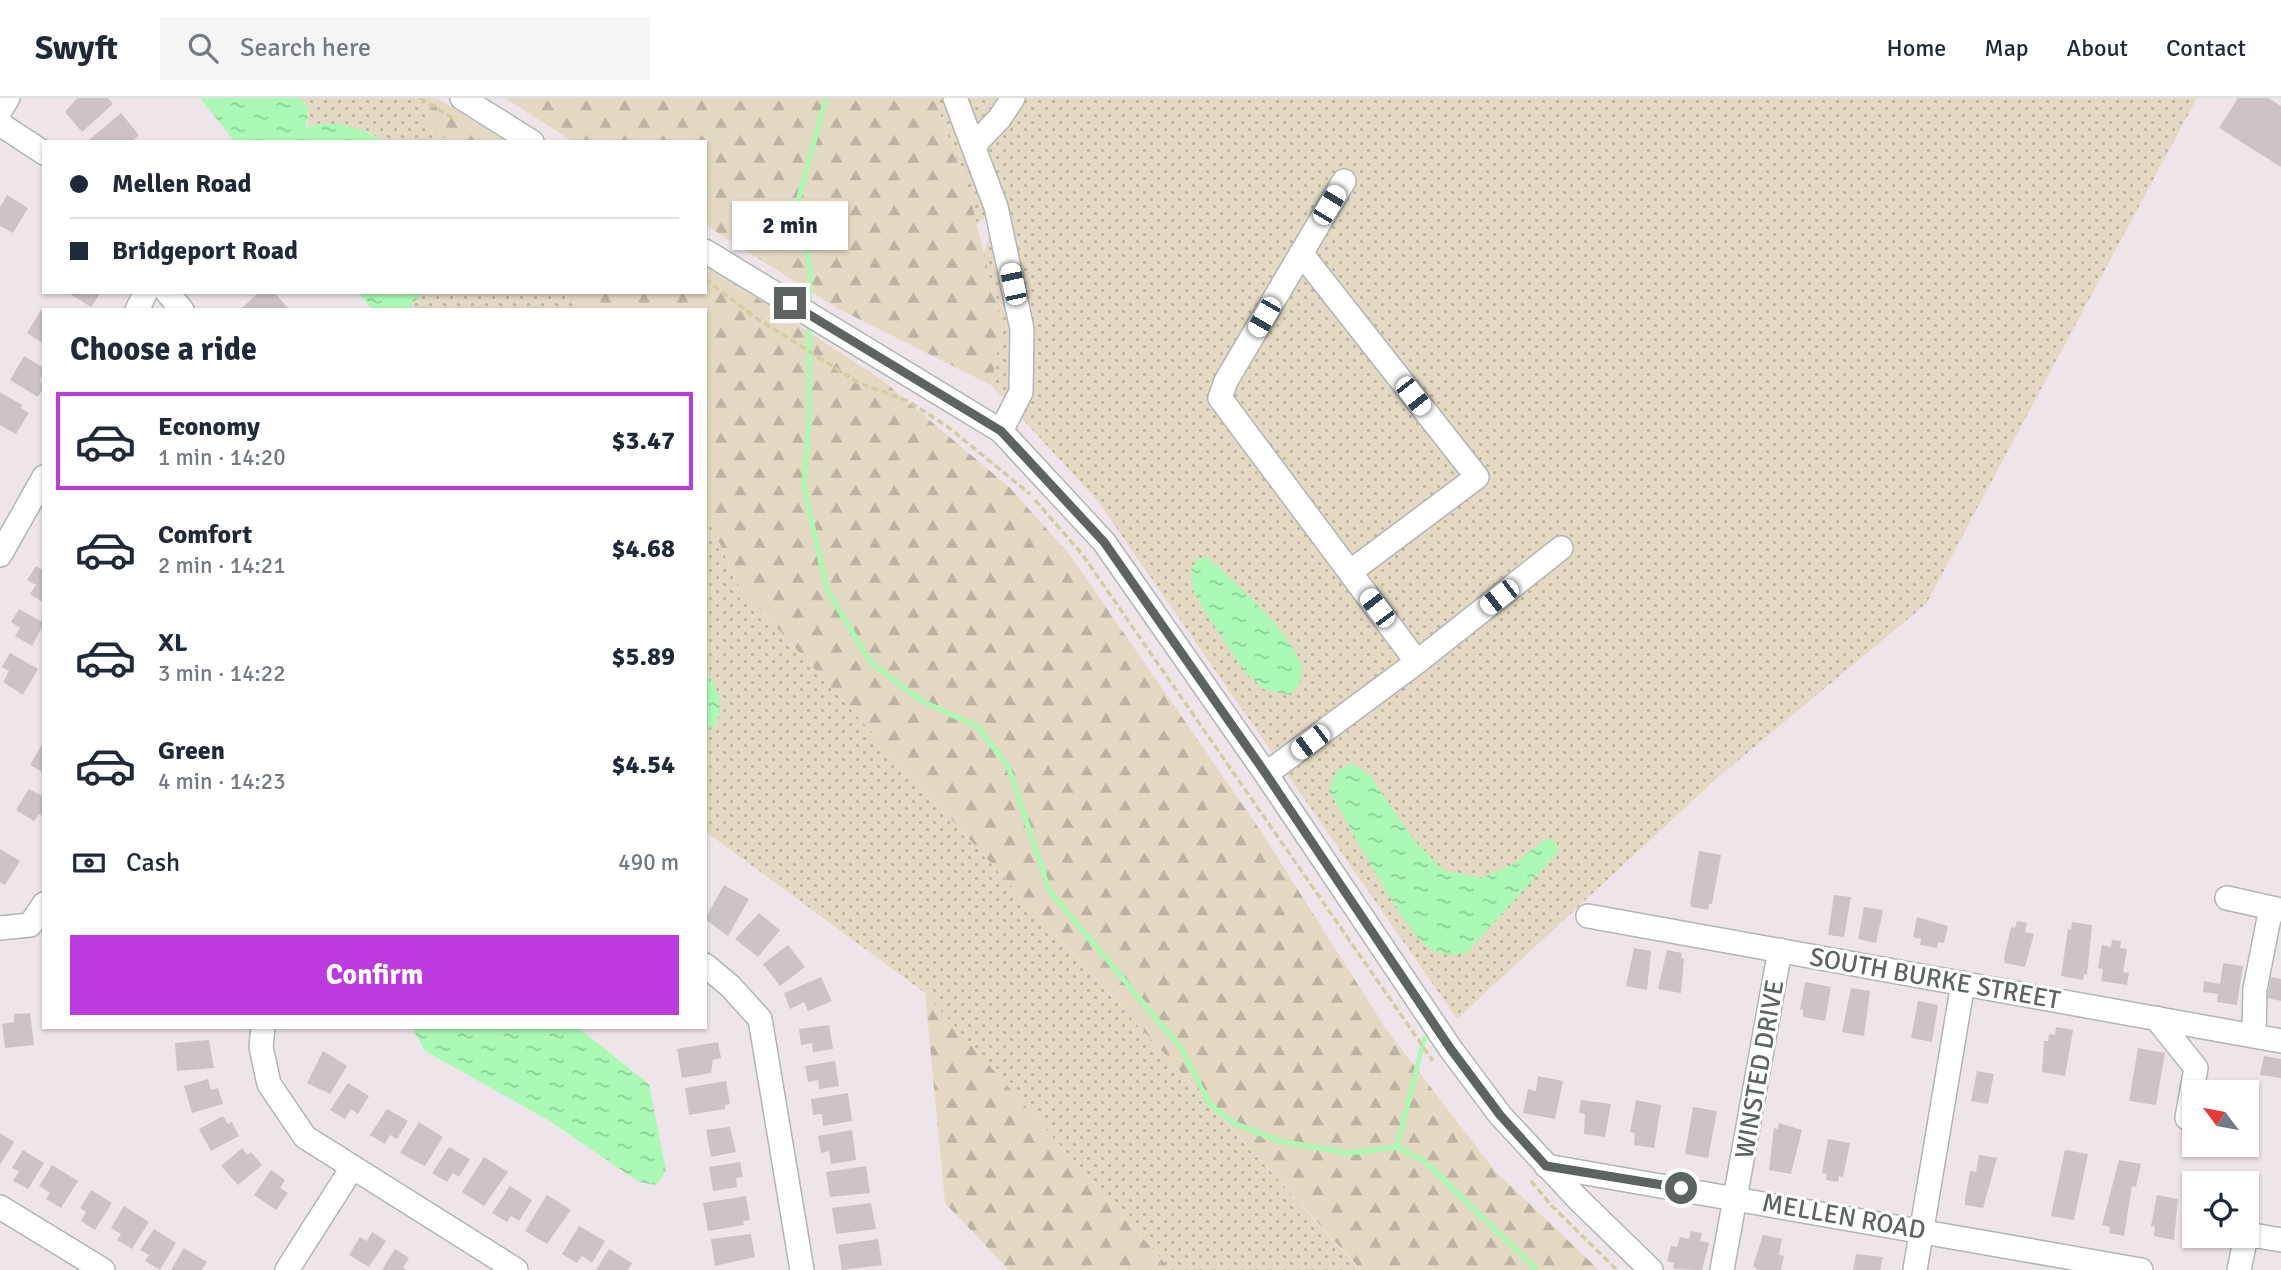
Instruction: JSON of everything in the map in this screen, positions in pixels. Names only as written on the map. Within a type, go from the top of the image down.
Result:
[{"type":"street","points":[[0,111],[8,98]]},
{"type":"street","points":[[462,98],[529,140]]},
{"type":"street","points":[[955,98],[996,207],[1021,328],[1021,392],[1001,431]]},
{"type":"street","points":[[973,146],[999,119],[1013,98]]},
{"type":"street","points":[[0,124],[42,152]]},
{"type":"street","points":[[1344,181],[1226,381],[1220,398],[1417,662]]},
{"type":"street","points":[[707,252],[1001,431],[1104,542],[1266,774],[1450,1048],[1500,1115],[1546,1166],[1651,1270]]},
{"type":"street","points":[[1301,253],[1476,477],[1350,572]]},
{"type":"street","points":[[169,294],[179,308]]},
{"type":"street","points":[[0,555],[42,481]]},
{"type":"street","points":[[1266,774],[1417,662],[1561,548]]},
{"type":"street","points":[[2227,898],[2276,909],[2255,989],[2254,1035]]},
{"type":"street","points":[[0,928],[30,925],[39,912]]},
{"type":"street","name":"SOUTH BURKE STREET","points":[[1588,916],[2281,1041]]},
{"type":"street","name":"WINSTED DRIVE","points":[[1722,1270],[1780,950]]},
{"type":"street","points":[[707,967],[730,986],[760,1019],[802,1270]]},
{"type":"street","points":[[1915,1270],[1963,983]]},
{"type":"street","points":[[2156,1018],[2196,1068],[2194,1080]]},
{"type":"street","points":[[263,1029],[264,1066],[269,1084],[285,1113],[305,1138],[516,1270]]},
{"type":"street","name":"MELLEN ROAD","points":[[1546,1166],[1735,1196],[2141,1270]]},
{"type":"street","points":[[287,1270],[352,1168]]},
{"type":"street","points":[[0,1207],[103,1270]]},
{"type":"street","points":[[2259,1237],[2281,1240]]},
{"type":"street","points":[[2239,1270],[2244,1248]]},
{"type":"path","points":[[707,281],[755,317],[859,383],[908,401],[948,427],[1029,494],[1082,554],[1273,825],[1404,1023],[1433,1062]]},
{"type":"green space","points":[[300,98],[436,98],[425,119],[448,140],[382,140],[370,133],[319,124],[308,127],[309,109]]},
{"type":"green space","points":[[437,98],[504,140],[448,140],[425,119]]},
{"type":"green space","points":[[505,98],[934,98],[969,192],[1002,328],[991,385],[837,308],[707,226],[707,140],[571,140]]},
{"type":"green space","points":[[934,98],[2197,98],[1926,604],[1716,779],[1457,1019],[1097,500],[991,385],[1002,328],[984,254],[996,209],[977,224],[969,192]]},
{"type":"green space","points":[[707,265],[882,380],[1010,488],[1070,555],[1260,830],[1386,1029],[1495,1171],[1599,1270],[1361,1270],[739,586],[707,515],[707,308],[581,308],[574,294],[707,294]]},
{"type":"green space","points":[[422,294],[574,294],[581,308],[408,308]]},
{"type":"green space","points":[[707,515],[739,586],[1360,1270],[1171,1270],[925,993],[707,832],[707,732],[717,723],[710,676],[707,674]]},
{"type":"green space","points":[[925,993],[1171,1270],[1009,1270],[945,1203]]},
{"type":"water","points":[[200,98],[300,98],[309,109],[306,128],[337,124],[366,132],[381,140],[233,140]]},
{"type":"water","points":[[359,294],[422,294],[408,308],[371,308]]},
{"type":"water","points":[[1207,557],[1273,621],[1294,651],[1302,673],[1291,695],[1263,689],[1247,674],[1194,593],[1191,570],[1197,559]]},
{"type":"water","points":[[707,675],[718,695],[719,715],[707,732]]},
{"type":"water","points":[[1353,764],[1371,777],[1414,840],[1443,870],[1481,878],[1512,865],[1547,838],[1557,843],[1557,853],[1466,953],[1450,955],[1434,951],[1423,942],[1394,903],[1329,791],[1340,770]]},
{"type":"water","points":[[413,1029],[580,1029],[649,1084],[666,1171],[656,1185],[639,1182],[550,1121],[425,1051]]},
{"type":"building","points":[[77,98],[108,98],[113,104],[82,132],[65,112]]},
{"type":"building","points":[[2238,98],[2268,98],[2281,106],[2281,167],[2219,128]]},
{"type":"building","points":[[121,113],[139,135],[133,140],[90,139]]},
{"type":"building","points":[[7,195],[28,208],[13,233],[0,226],[0,207]]},
{"type":"building","points":[[70,294],[100,294],[91,307]]},
{"type":"building","points":[[257,294],[276,294],[287,307],[286,308],[242,308]]},
{"type":"building","points":[[42,309],[42,343],[27,333]]},
{"type":"building","points":[[24,356],[42,367],[42,390],[38,397],[10,380]]},
{"type":"building","points":[[0,392],[22,405],[21,408],[29,413],[16,434],[0,425]]},
{"type":"building","points":[[36,566],[42,570],[42,602],[30,594],[36,585],[27,580]]},
{"type":"building","points":[[19,609],[42,622],[32,646],[15,636],[20,628],[11,622]]},
{"type":"building","points":[[10,653],[38,669],[23,695],[3,682],[9,671],[2,667]]},
{"type":"building","points":[[42,744],[42,772],[30,765]]},
{"type":"building","points":[[29,789],[42,796],[42,816],[39,814],[34,821],[16,810]]},
{"type":"building","points":[[0,849],[20,861],[5,885],[0,882]]},
{"type":"building","points":[[1699,851],[1721,855],[1712,904],[1709,904],[1708,910],[1692,907],[1690,903]]},
{"type":"building","points":[[724,885],[749,899],[728,936],[707,920],[707,915]]},
{"type":"building","points":[[1834,895],[1851,897],[1844,937],[1828,935]]},
{"type":"building","points":[[1864,907],[1883,910],[1876,943],[1858,939]]},
{"type":"building","points":[[759,913],[780,930],[758,957],[735,939]]},
{"type":"building","points":[[1917,917],[1948,926],[1944,943],[1938,942],[1937,948],[1920,945],[1921,939],[1913,937]]},
{"type":"building","points":[[2017,921],[2027,923],[2025,932],[2034,934],[2025,967],[2005,963],[2004,958],[2011,927],[2015,928]]},
{"type":"building","points":[[2072,922],[2092,925],[2087,975],[2084,974],[2083,980],[2061,976],[2068,929],[2071,930]]},
{"type":"building","points":[[2112,940],[2121,941],[2120,948],[2127,949],[2123,972],[2129,973],[2127,985],[2101,981],[2103,969],[2098,968],[2102,945],[2111,947]]},
{"type":"building","points":[[788,945],[805,967],[780,986],[763,964]]},
{"type":"building","points":[[1634,948],[1651,951],[1647,990],[1626,986]]},
{"type":"building","points":[[1667,950],[1682,953],[1681,958],[1684,959],[1681,993],[1658,989]]},
{"type":"building","points":[[2223,963],[2243,966],[2237,1005],[2217,1002],[2218,994],[2203,992],[2204,981],[2220,984]]},
{"type":"building","points":[[821,977],[832,1001],[808,1011],[804,1002],[790,1009],[784,993]]},
{"type":"building","points":[[2271,977],[2281,979],[2281,1001],[2267,998]]},
{"type":"building","points":[[1805,982],[1831,987],[1825,1021],[1803,1017],[1803,1010],[1800,1010]]},
{"type":"building","points":[[1851,988],[1870,991],[1864,1036],[1842,1032]]},
{"type":"building","points":[[1918,1001],[1938,1005],[1932,1042],[1911,1038]]},
{"type":"building","points":[[30,1013],[34,1045],[5,1048],[2,1024],[14,1022],[14,1014]]},
{"type":"building","points":[[829,1025],[833,1049],[813,1052],[812,1043],[801,1045],[799,1029]]},
{"type":"building","points":[[2056,1027],[2073,1030],[2065,1076],[2042,1072],[2044,1041],[2048,1041],[2049,1034],[2055,1035]]},
{"type":"building","points":[[209,1040],[214,1068],[177,1071],[175,1043]]},
{"type":"building","points":[[718,1042],[721,1058],[713,1060],[711,1073],[682,1078],[677,1049]]},
{"type":"building","points":[[2138,1048],[2165,1053],[2156,1105],[2129,1101]]},
{"type":"building","points":[[323,1051],[347,1066],[330,1094],[307,1083]]},
{"type":"building","points":[[2264,1056],[2281,1059],[2281,1078],[2260,1075]]},
{"type":"building","points":[[835,1061],[839,1086],[819,1089],[818,1080],[808,1082],[805,1066]]},
{"type":"building","points":[[1977,1071],[1994,1074],[1988,1104],[1971,1101]]},
{"type":"building","points":[[1538,1076],[1563,1081],[1555,1119],[1523,1113],[1528,1089],[1536,1091]]},
{"type":"building","points":[[208,1079],[211,1090],[218,1088],[223,1104],[192,1113],[184,1086]]},
{"type":"building","points":[[726,1081],[730,1104],[725,1105],[725,1109],[689,1115],[685,1088]]},
{"type":"building","points":[[348,1083],[369,1096],[358,1114],[351,1109],[345,1119],[330,1110]]},
{"type":"building","points":[[848,1093],[852,1121],[823,1126],[822,1114],[813,1115],[811,1099]]},
{"type":"building","points":[[1581,1100],[1611,1104],[1605,1137],[1584,1134],[1585,1114],[1579,1113]]},
{"type":"building","points":[[1636,1100],[1661,1105],[1654,1148],[1634,1145],[1635,1133],[1630,1132]]},
{"type":"building","points":[[1693,1107],[1717,1111],[1708,1158],[1685,1154]]},
{"type":"building","points":[[387,1109],[408,1121],[397,1139],[390,1135],[385,1144],[370,1135]]},
{"type":"building","points":[[223,1116],[228,1124],[232,1122],[239,1136],[211,1151],[199,1129]]},
{"type":"building","points":[[419,1122],[443,1137],[425,1166],[400,1153]]},
{"type":"building","points":[[1779,1123],[1802,1130],[1791,1174],[1769,1170],[1774,1128],[1778,1129]]},
{"type":"building","points":[[730,1127],[736,1152],[711,1157],[706,1130]]},
{"type":"building","points":[[852,1130],[856,1160],[831,1164],[829,1151],[821,1153],[818,1136]]},
{"type":"building","points":[[0,1133],[14,1142],[0,1165]]},
{"type":"building","points":[[1828,1139],[1850,1143],[1843,1177],[1839,1176],[1838,1182],[1826,1180],[1827,1174],[1822,1173]]},
{"type":"building","points":[[449,1147],[470,1159],[459,1177],[453,1173],[447,1182],[432,1173]]},
{"type":"building","points":[[242,1148],[247,1155],[251,1152],[262,1165],[238,1185],[221,1166]]},
{"type":"building","points":[[23,1150],[44,1163],[28,1189],[13,1181],[19,1171],[12,1168]]},
{"type":"building","points":[[2065,1150],[2088,1154],[2074,1220],[2051,1216]]},
{"type":"building","points":[[1979,1155],[1997,1158],[1983,1208],[1965,1205],[1970,1171],[1976,1172]]},
{"type":"building","points":[[484,1157],[508,1172],[484,1206],[462,1192]]},
{"type":"building","points":[[2119,1160],[2141,1164],[2136,1187],[2132,1186],[2124,1236],[2109,1233],[2110,1227],[2102,1225]]},
{"type":"building","points":[[740,1162],[743,1177],[736,1178],[737,1187],[713,1191],[709,1167]]},
{"type":"building","points":[[52,1165],[78,1181],[61,1208],[46,1199],[50,1193],[39,1186]]},
{"type":"building","points":[[866,1166],[870,1193],[830,1197],[826,1172]]},
{"type":"building","points":[[271,1170],[285,1180],[280,1188],[288,1193],[276,1210],[254,1195]]},
{"type":"building","points":[[510,1186],[532,1200],[519,1221],[511,1216],[507,1222],[492,1213]]},
{"type":"building","points":[[91,1190],[112,1203],[95,1230],[81,1221],[86,1212],[80,1208]]},
{"type":"building","points":[[547,1195],[571,1210],[547,1244],[525,1231]]},
{"type":"building","points":[[2157,1195],[2178,1199],[2174,1240],[2154,1236],[2155,1227],[2151,1226]]},
{"type":"building","points":[[746,1196],[750,1220],[743,1221],[744,1225],[708,1231],[703,1203]]},
{"type":"building","points":[[871,1203],[876,1229],[836,1234],[832,1208]]},
{"type":"building","points":[[124,1206],[149,1222],[132,1249],[117,1240],[121,1234],[111,1228]]},
{"type":"building","points":[[579,1226],[605,1241],[592,1263],[582,1256],[577,1263],[562,1254]]},
{"type":"building","points":[[154,1229],[176,1243],[160,1270],[145,1261],[149,1255],[140,1250]]},
{"type":"building","points":[[1691,1231],[1702,1233],[1700,1241],[1709,1243],[1702,1270],[1673,1269],[1674,1263],[1667,1261],[1671,1246],[1677,1247],[1680,1237],[1689,1239]]},
{"type":"building","points":[[372,1232],[386,1241],[369,1267],[349,1255],[360,1237],[367,1241]]},
{"type":"building","points":[[751,1234],[755,1257],[715,1266],[711,1239]]},
{"type":"building","points":[[1763,1235],[1782,1239],[1779,1255],[1784,1256],[1781,1270],[1758,1270],[1753,1266]]},
{"type":"building","points":[[878,1239],[882,1265],[842,1270],[838,1245]]},
{"type":"building","points":[[184,1248],[207,1262],[202,1270],[171,1270]]},
{"type":"building","points":[[395,1249],[409,1258],[403,1268],[407,1270],[382,1270]]},
{"type":"building","points":[[609,1249],[632,1263],[628,1270],[596,1270]]},
{"type":"building","points":[[1856,1254],[1883,1257],[1880,1270],[1853,1270]]},
{"type":"waterway","points":[[809,307],[810,273],[798,201],[826,98]]},
{"type":"waterway","points":[[809,320],[809,419],[804,487],[827,590],[871,663],[922,701],[978,727],[1008,766],[1049,890],[1181,1048],[1210,1105],[1236,1124],[1279,1141],[1349,1153],[1397,1147],[1424,1161],[1537,1270]]},
{"type":"waterway","points":[[1397,1147],[1424,1039]]},
{"type":"route","points":[[790,303],[1001,431],[1104,542],[1266,774],[1450,1048],[1500,1115],[1546,1166],[1681,1188]]}]
